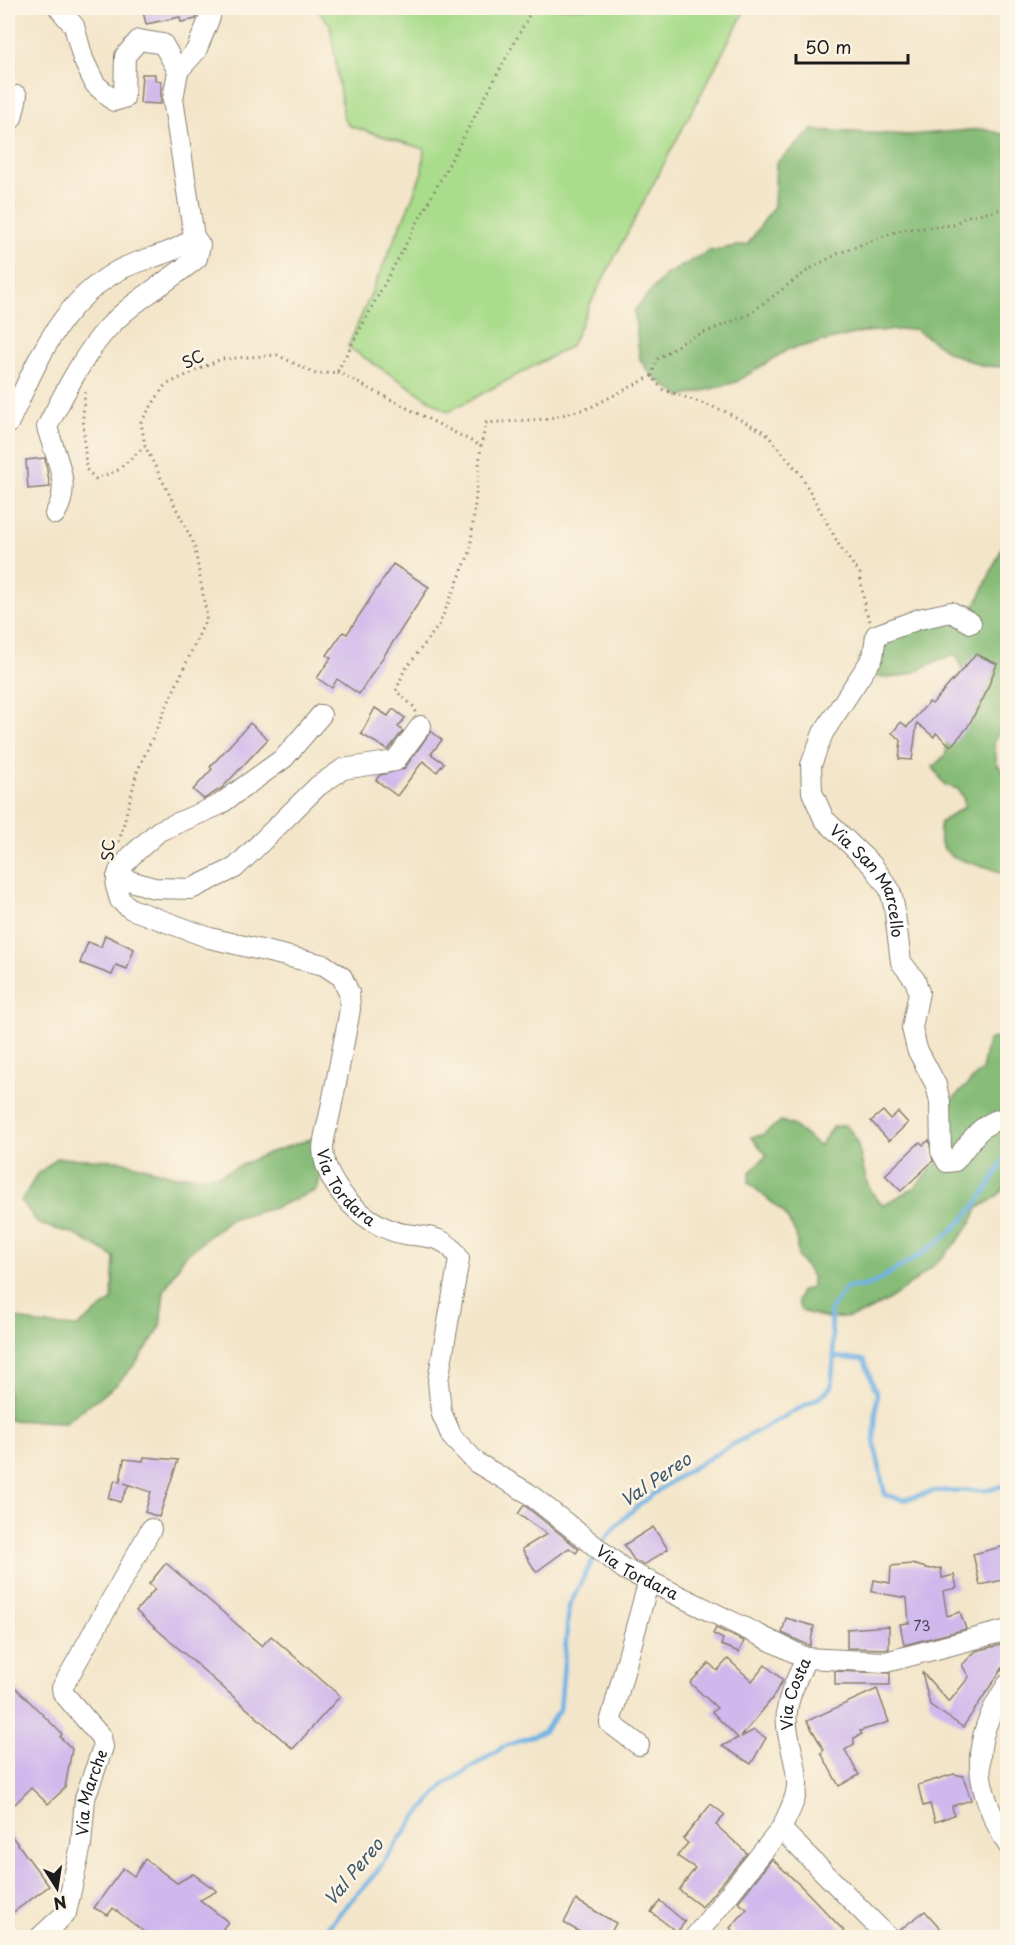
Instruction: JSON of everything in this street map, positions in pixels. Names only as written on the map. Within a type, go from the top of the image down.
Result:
[{"type":"street","points":[[59,8],[74,26],[83,59],[94,84],[114,101],[124,98],[125,56],[139,40],[163,44],[178,71]]},
{"type":"street","points":[[55,514],[63,502],[63,473],[47,427],[65,391],[105,331],[126,311],[197,258],[200,245],[194,237],[173,99],[178,71],[196,51],[210,16],[210,8]]},
{"type":"street","points":[[8,123],[12,118],[17,96]]},
{"type":"street","points":[[8,424],[45,345],[72,304],[120,270],[165,255],[194,237]]},
{"type":"street","points":[[876,635],[919,619],[951,612],[971,623]]},
{"type":"street","name":"Via San Marcello","points":[[876,635],[873,657],[823,733],[811,765],[812,792],[824,819],[873,866],[890,890],[901,962],[915,980],[919,992],[912,1028],[917,1049],[936,1085],[940,1102],[941,1151],[947,1162],[955,1161],[981,1128],[992,1120],[1008,1117]]},
{"type":"street","points":[[321,715],[284,758],[219,805],[159,831],[131,856],[118,874],[154,888],[191,889],[235,868],[318,786],[343,769],[395,760],[421,726]]},
{"type":"street","name":"Via Tordara","points":[[118,874],[116,886],[120,900],[131,909],[210,938],[324,965],[342,976],[349,993],[350,1009],[323,1150],[333,1177],[345,1199],[366,1218],[394,1232],[438,1239],[454,1247],[459,1259],[438,1381],[441,1412],[452,1437],[477,1462],[528,1493],[624,1569],[806,1658]]},
{"type":"street","name":"Via Marche","points":[[39,1938],[66,1913],[81,1845],[86,1798],[103,1747],[101,1737],[63,1694],[62,1688],[151,1529]]},
{"type":"street","points":[[639,1745],[610,1723],[649,1580]]},
{"type":"street","name":"Via Costa","points":[[694,1938],[781,1829],[797,1785],[788,1735],[787,1711],[793,1688],[806,1658],[886,1662],[1008,1630]]},
{"type":"street","points":[[1008,1684],[994,1703],[984,1728],[980,1766],[982,1790],[1008,1845]]},
{"type":"street","points":[[781,1829],[890,1938]]},
{"type":"path","points":[[481,446],[337,372],[533,8]]},
{"type":"path","points":[[421,726],[414,706],[396,691],[404,671],[439,625],[470,552],[481,446],[486,423],[546,419],[589,408],[652,376],[656,360],[686,340],[748,315],[808,270],[839,253],[901,230],[953,225],[968,216],[1008,208]]},
{"type":"path","name":"SC","points":[[118,874],[118,847],[137,772],[207,617],[194,544],[145,447],[141,422],[165,385],[221,359],[277,355],[316,374],[337,372]]},
{"type":"path","points":[[85,362],[83,417],[86,469],[96,479],[118,470],[145,447]]},
{"type":"path","points":[[652,376],[662,389],[724,411],[766,433],[801,475],[840,547],[860,574],[865,609],[876,635]]},
{"type":"green space","points":[[316,8],[740,8],[743,14],[592,300],[571,346],[448,412],[348,347],[411,201],[422,172],[424,149],[350,126],[344,120],[329,23]]},
{"type":"green space","points":[[982,129],[1007,135],[1007,367],[983,366],[950,353],[915,329],[863,332],[787,350],[736,382],[681,397],[652,376],[640,360],[634,311],[664,276],[709,251],[748,244],[774,206],[776,163],[813,130],[910,135]]},
{"type":"green space","points":[[1007,536],[1007,711],[994,743],[997,764],[1007,776],[1007,877],[997,871],[951,855],[943,848],[939,837],[941,822],[964,807],[964,800],[958,789],[945,785],[933,767],[946,754],[947,732],[966,682],[957,655],[943,658],[910,674],[894,677],[869,675],[858,660],[884,625],[976,605]]},
{"type":"green space","points":[[1007,1036],[1007,1185],[995,1198],[978,1208],[971,1223],[943,1257],[924,1274],[884,1302],[865,1312],[843,1318],[819,1317],[801,1310],[797,1302],[801,1291],[812,1287],[812,1276],[798,1257],[796,1234],[784,1213],[749,1183],[750,1172],[767,1155],[751,1137],[762,1135],[781,1121],[792,1125],[819,1146],[833,1127],[845,1125],[857,1143],[869,1187],[884,1205],[915,1187],[948,1150],[938,1114],[982,1070],[988,1040]]},
{"type":"green space","points":[[314,1138],[323,1166],[317,1190],[274,1208],[230,1219],[184,1257],[164,1291],[160,1328],[137,1362],[115,1386],[65,1422],[8,1420],[8,1315],[37,1324],[77,1327],[112,1300],[114,1257],[74,1234],[39,1224],[21,1201],[37,1175],[57,1158],[117,1160],[176,1176],[219,1175],[268,1153]]},
{"type":"building","points":[[142,8],[198,8],[198,13],[196,19],[181,22],[180,17],[146,24]]},
{"type":"building","points":[[142,74],[155,74],[155,80],[161,81],[161,104],[140,103]]},
{"type":"building","points":[[45,458],[50,487],[28,489],[26,460]]},
{"type":"building","points":[[393,564],[429,587],[359,694],[337,679],[332,688],[317,678],[331,658],[327,655],[343,632],[347,634]]},
{"type":"building","points":[[976,654],[997,664],[985,695],[967,728],[951,746],[936,733],[934,737],[917,723],[912,760],[899,759],[901,740],[892,733],[901,722],[907,727],[929,702],[932,704]]},
{"type":"building","points":[[375,708],[388,716],[393,709],[405,718],[398,727],[403,731],[388,750],[361,734]]},
{"type":"building","points":[[250,723],[268,739],[222,788],[204,799],[193,790],[212,769],[210,767]]},
{"type":"building","points":[[431,731],[442,740],[431,754],[444,763],[437,772],[423,761],[397,796],[376,780],[380,775],[404,769]]},
{"type":"building","points":[[105,935],[134,949],[127,969],[116,965],[112,975],[80,963],[88,942],[101,947]]},
{"type":"building","points":[[883,1111],[890,1119],[898,1112],[908,1123],[889,1141],[871,1121]]},
{"type":"building","points":[[929,1140],[933,1161],[901,1191],[885,1175],[920,1142],[923,1145]]},
{"type":"building","points":[[144,1457],[178,1460],[159,1517],[145,1512],[151,1492],[124,1483],[129,1485],[120,1502],[108,1498],[115,1480],[120,1482],[124,1459],[143,1461]]},
{"type":"building","points":[[524,1505],[579,1549],[576,1553],[569,1548],[536,1572],[522,1549],[547,1534],[518,1514]]},
{"type":"building","points":[[653,1527],[668,1549],[644,1565],[634,1560],[624,1545]]},
{"type":"building","points":[[1005,1546],[1008,1579],[980,1585],[973,1554]]},
{"type":"building","points":[[166,1563],[262,1646],[271,1636],[340,1696],[293,1749],[136,1611],[155,1589],[149,1584]]},
{"type":"building","points":[[912,1564],[930,1569],[941,1568],[942,1578],[954,1575],[957,1588],[943,1591],[947,1616],[960,1612],[966,1629],[904,1645],[900,1624],[909,1623],[907,1598],[872,1592],[874,1580],[890,1583],[891,1566]]},
{"type":"building","points":[[786,1618],[814,1626],[810,1646],[782,1633]]},
{"type":"building","points":[[889,1626],[889,1649],[847,1648],[847,1629]]},
{"type":"building","points":[[716,1628],[744,1641],[739,1652],[721,1645],[723,1639],[713,1634]]},
{"type":"building","points":[[1008,1643],[1008,1660],[963,1727],[930,1705],[922,1672],[949,1702],[969,1677],[962,1665],[976,1651]]},
{"type":"building","points":[[728,1659],[752,1681],[765,1665],[783,1680],[771,1700],[741,1737],[754,1730],[766,1738],[751,1764],[722,1746],[738,1738],[712,1712],[717,1708],[690,1683],[709,1663],[717,1671]]},
{"type":"building","points":[[835,1671],[890,1673],[890,1685],[835,1685]]},
{"type":"building","points":[[8,1680],[62,1734],[60,1737],[72,1749],[65,1788],[48,1804],[31,1788],[15,1804],[8,1796]]},
{"type":"building","points":[[877,1689],[889,1722],[860,1731],[862,1734],[854,1738],[854,1744],[845,1750],[859,1775],[839,1786],[821,1753],[824,1750],[807,1721]]},
{"type":"building","points":[[954,1774],[963,1776],[971,1800],[952,1806],[954,1815],[935,1822],[930,1804],[923,1806],[918,1785]]},
{"type":"building","points":[[711,1804],[725,1815],[716,1825],[747,1853],[702,1907],[679,1890],[695,1868],[677,1856],[688,1843],[683,1839]]},
{"type":"building","points":[[8,1831],[49,1886],[8,1916]]},
{"type":"building","points":[[145,1859],[177,1883],[193,1874],[217,1891],[200,1900],[228,1922],[216,1938],[139,1938],[144,1932],[113,1908],[108,1915],[94,1908],[123,1868],[134,1876]]},
{"type":"building","points":[[772,1859],[844,1931],[836,1938],[740,1938],[730,1928],[747,1909],[738,1902]]},
{"type":"building","points":[[576,1900],[616,1923],[606,1938],[590,1938],[564,1923]]},
{"type":"building","points":[[660,1901],[685,1922],[677,1932],[651,1912]]},
{"type":"building","points":[[925,1911],[949,1938],[901,1938],[898,1931]]},
{"type":"waterway","name":"Val Pereo","points":[[602,1544],[619,1523],[670,1482],[735,1443],[820,1397],[831,1387],[834,1357],[830,1310],[847,1287],[874,1283],[950,1233],[987,1189],[1008,1151]]},
{"type":"waterway","points":[[834,1357],[864,1360],[877,1394],[874,1441],[885,1495],[904,1500],[934,1491],[989,1490],[1008,1484]]},
{"type":"waterway","name":"Val Pereo","points":[[318,1938],[375,1874],[414,1819],[445,1784],[503,1747],[543,1732],[560,1710],[569,1606],[596,1553]]}]
